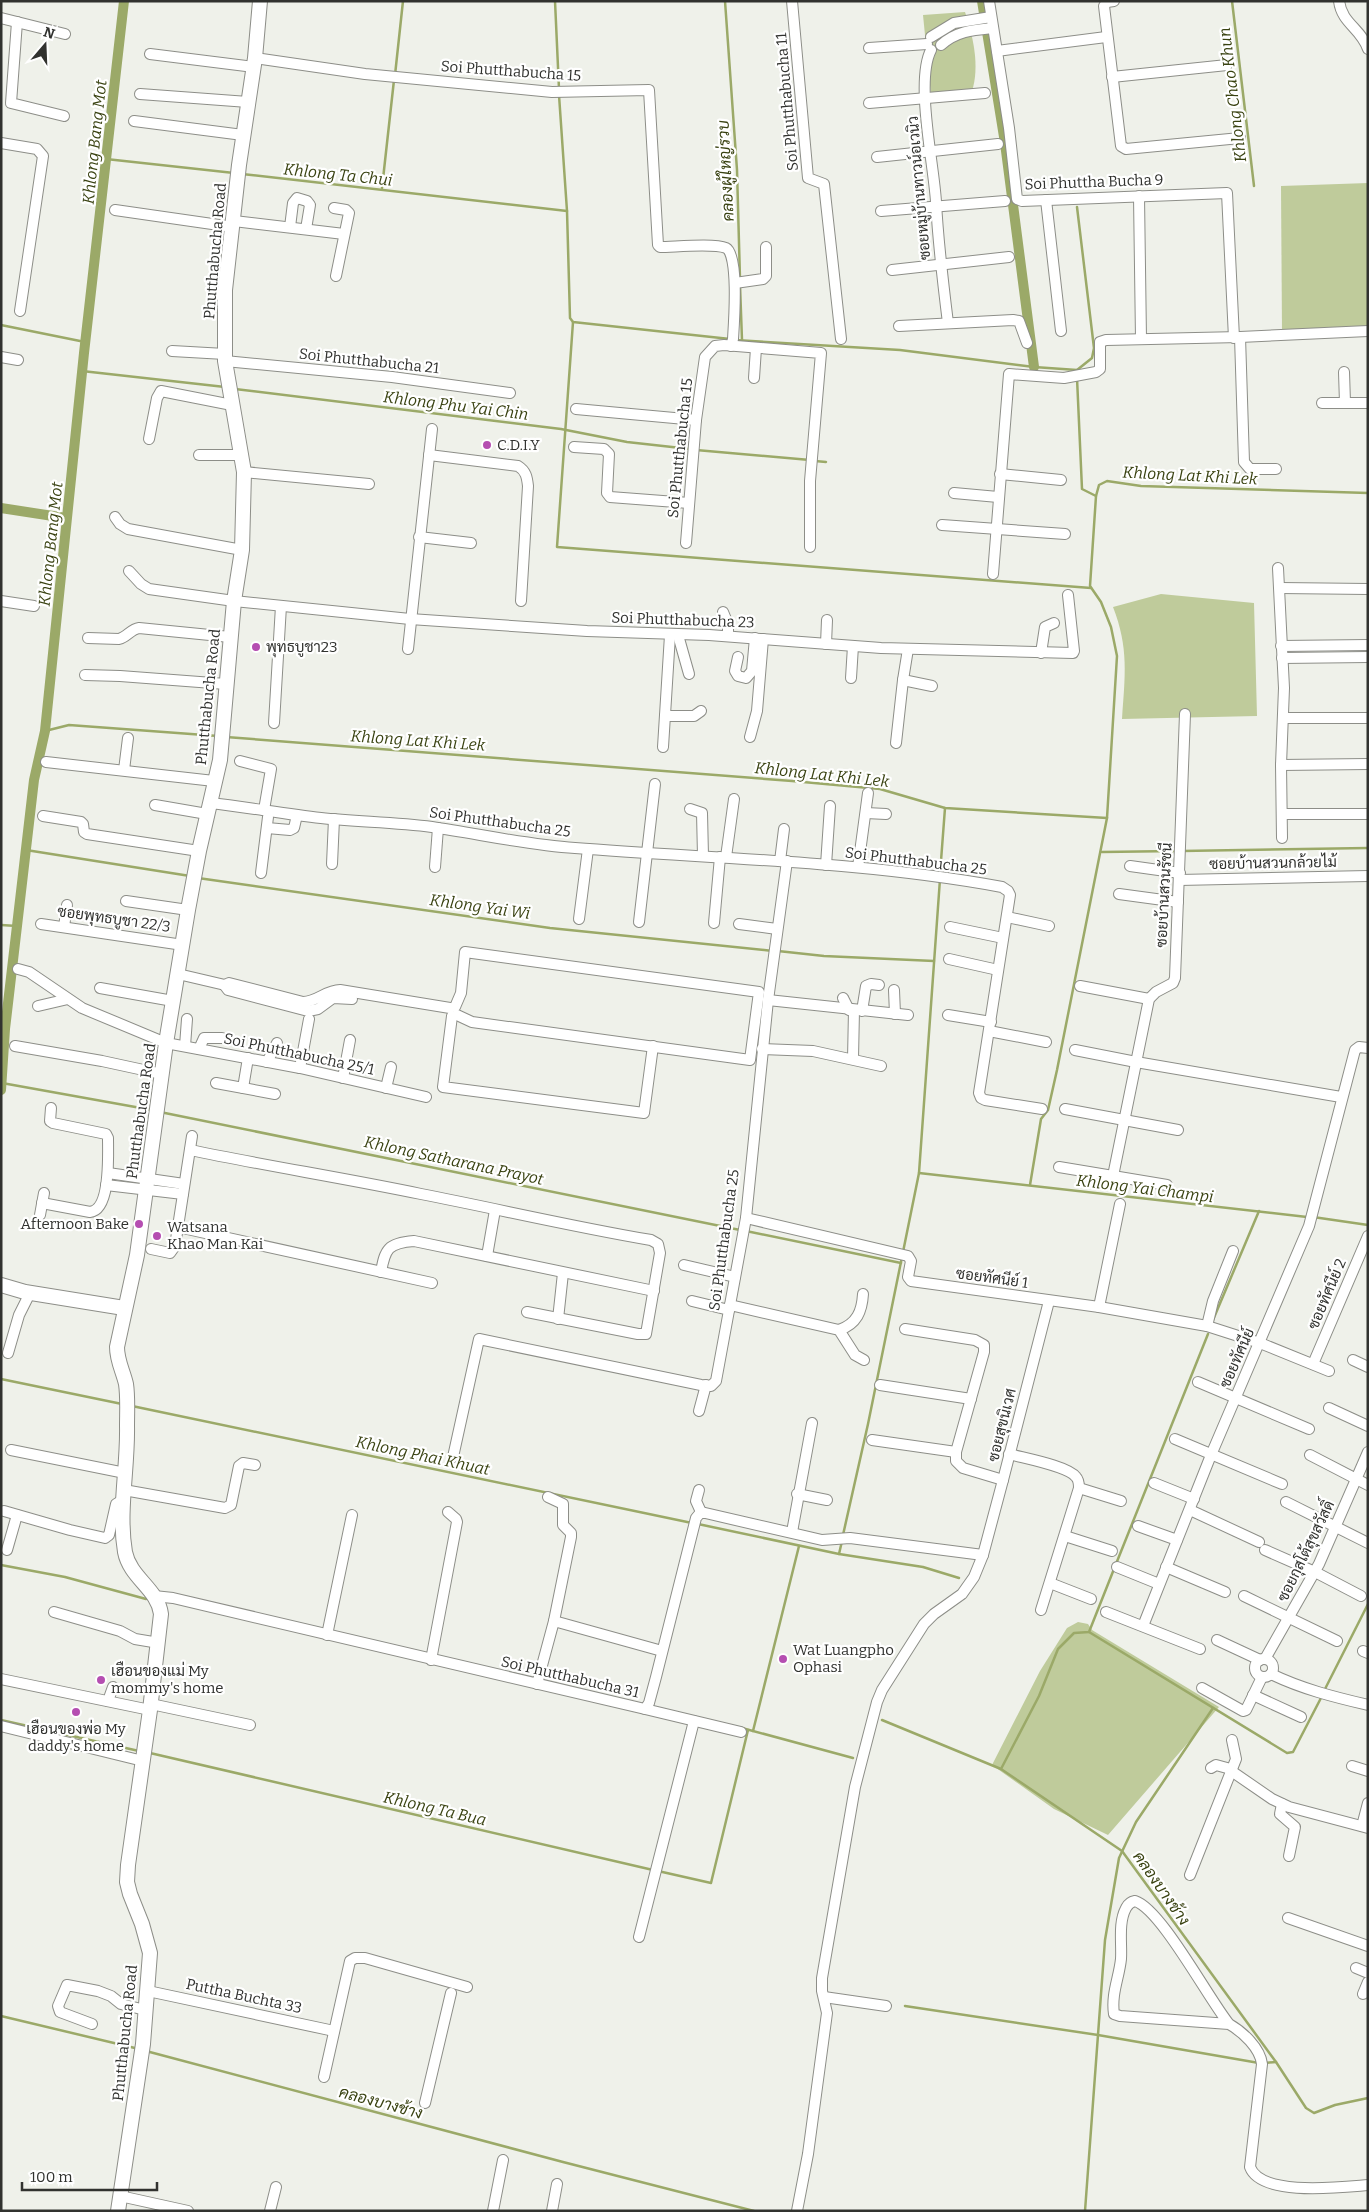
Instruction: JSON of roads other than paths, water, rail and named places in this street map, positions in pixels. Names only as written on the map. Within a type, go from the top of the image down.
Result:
[{"type":"main road","name":"Phutthabucha Road","points":[[118,2211],[144,2044],[150,1953],[127,1882],[128,1865],[151,1707],[161,1614],[160,1607],[154,1596],[136,1576],[125,1553],[126,1385],[118,1362],[116,1347],[137,1255],[166,1042],[194,876],[220,760],[230,637],[242,550],[244,472],[225,358],[225,290],[260,1]]},
{"type":"main road","points":[[1,1285],[28,1292],[124,1308]]},
{"type":"street","name":"Soi Phutthabucha 11","points":[[792,1],[808,178],[824,184],[841,339]]},
{"type":"street","name":"Soi Phuttha Bucha 9","points":[[988,1],[997,51],[1017,199],[1022,201],[1227,193],[1237,337]]},
{"type":"street","points":[[1114,1],[1106,2],[1104,6],[1106,37],[1121,146],[1123,148],[1240,138]]},
{"type":"street","points":[[1339,1],[1342,15],[1365,40],[1368,49]]},
{"type":"street","points":[[1,18],[65,34]]},
{"type":"street","points":[[17,22],[11,103],[64,116]]},
{"type":"street","points":[[930,44],[937,50],[952,35],[992,22]]},
{"type":"street","points":[[869,48],[930,44],[954,23],[992,22]]},
{"type":"street","points":[[997,51],[1106,37]]},
{"type":"street","name":"ซอยหมู่บ้านทาวน์อเวนิว","points":[[930,44],[924,82],[948,323]]},
{"type":"street","name":"Soi Phutthabucha 15","points":[[150,54],[254,62],[557,93],[650,90],[658,244],[660,247],[718,246],[727,248],[732,254],[735,283],[733,339],[731,346]]},
{"type":"street","points":[[1112,77],[1227,65]]},
{"type":"street","points":[[869,103],[985,93]]},
{"type":"street","points":[[140,94],[248,102]]},
{"type":"street","points":[[134,121],[243,135]]},
{"type":"street","points":[[1,143],[33,148],[41,151],[43,156],[20,311]]},
{"type":"street","points":[[877,156],[998,144]]},
{"type":"street","points":[[1139,196],[1141,339]]},
{"type":"street","points":[[290,227],[294,200],[296,198],[307,201],[310,205],[306,229]]},
{"type":"street","points":[[1046,200],[1061,331]]},
{"type":"street","points":[[881,211],[1005,201]]},
{"type":"street","points":[[334,208],[349,211],[336,276]]},
{"type":"street","points":[[115,210],[234,224],[290,227],[344,234]]},
{"type":"street","points":[[735,283],[763,279],[766,276],[766,247]]},
{"type":"street","points":[[892,270],[1009,257]]},
{"type":"street","points":[[899,326],[1019,320],[1027,343]]},
{"type":"street","points":[[993,574],[1009,374],[1064,378],[1090,373],[1100,369],[1100,342],[1106,340],[1368,332]]},
{"type":"street","points":[[1237,337],[1244,462],[1250,469],[1276,469]]},
{"type":"street","name":"Soi Phutthabucha 15","points":[[686,543],[696,420],[705,357],[716,346],[731,346],[821,353],[810,481],[810,546]]},
{"type":"street","points":[[754,378],[756,348]]},
{"type":"street","name":"Soi Phutthabucha 21","points":[[172,351],[510,393]]},
{"type":"street","points":[[1,358],[18,360]]},
{"type":"street","points":[[1344,372],[1345,403]]},
{"type":"street","points":[[149,439],[157,398],[161,391],[230,394]]},
{"type":"street","points":[[1322,403],[1368,403]]},
{"type":"street","points":[[576,409],[696,420]]},
{"type":"street","points":[[408,649],[432,429]]},
{"type":"street","points":[[574,447],[604,449],[609,454],[607,493],[610,497],[689,503]]},
{"type":"street","points":[[199,455],[241,455]]},
{"type":"street","points":[[429,455],[512,465],[523,469],[528,486],[521,601]]},
{"type":"street","points":[[244,472],[369,484]]},
{"type":"street","points":[[1000,474],[1062,480]]},
{"type":"street","points":[[954,493],[998,497]]},
{"type":"street","points":[[115,517],[128,529],[242,550]]},
{"type":"street","points":[[942,525],[1066,534]]},
{"type":"street","points":[[419,537],[471,543]]},
{"type":"street","points":[[1278,568],[1284,718],[1281,765],[1282,838]]},
{"type":"street","name":"Soi Phutthabucha 23","points":[[129,571],[141,584],[149,589],[234,601],[410,619],[587,631],[728,636],[908,649],[1041,653],[1070,653],[1074,651],[1068,595]]},
{"type":"street","points":[[1280,588],[1368,589]]},
{"type":"street","points":[[1,601],[34,606]]},
{"type":"street","points":[[274,723],[281,606]]},
{"type":"street","points":[[723,612],[728,624],[728,636]]},
{"type":"street","points":[[826,644],[827,620]]},
{"type":"street","points":[[1041,653],[1045,627],[1054,623]]},
{"type":"street","points":[[88,638],[124,638],[135,628],[230,637]]},
{"type":"street","points":[[196,644],[198,634]]},
{"type":"street","points":[[674,635],[689,674]]},
{"type":"street","points":[[663,747],[674,635]]},
{"type":"street","points":[[738,657],[735,672],[738,676],[746,678],[752,671],[759,639]]},
{"type":"street","points":[[750,737],[757,711],[759,639]]},
{"type":"street","points":[[1282,646],[1368,644]]},
{"type":"street","points":[[1341,645],[1342,657]]},
{"type":"street","points":[[852,678],[853,646]]},
{"type":"street","points":[[896,743],[908,649]]},
{"type":"street","points":[[1282,658],[1368,657]]},
{"type":"street","points":[[85,676],[120,676],[226,684]]},
{"type":"street","points":[[903,680],[932,686]]},
{"type":"street","points":[[665,716],[694,716],[701,711]]},
{"type":"street","name":"ซอยบ้านสวนรัชนี","points":[[1149,999],[1156,992],[1173,983],[1175,978],[1185,714]]},
{"type":"street","points":[[1284,718],[1368,718]]},
{"type":"street","points":[[124,770],[128,738]]},
{"type":"street","points":[[240,761],[270,769],[262,873]]},
{"type":"street","points":[[46,762],[214,780]]},
{"type":"street","points":[[1281,765],[1368,764]]},
{"type":"street","points":[[639,922],[655,784]]},
{"type":"street","points":[[858,868],[868,793]]},
{"type":"street","points":[[714,923],[723,857],[734,799]]},
{"type":"street","name":"Soi Phutthabucha 25","points":[[155,805],[208,808],[267,818],[297,815],[438,828],[517,841],[588,849],[783,861],[922,874],[1002,887],[1010,895],[979,1086],[980,1098],[1042,1109]]},
{"type":"street","points":[[826,865],[830,806]]},
{"type":"street","points":[[690,809],[702,813],[703,856]]},
{"type":"street","points":[[866,813],[886,814]]},
{"type":"street","points":[[1282,814],[1368,814]]},
{"type":"street","points":[[267,818],[290,830],[294,828],[297,815]]},
{"type":"street","points":[[43,816],[81,822],[84,832],[87,834],[199,851]]},
{"type":"street","points":[[332,864],[334,819]]},
{"type":"street","points":[[435,867],[438,828]]},
{"type":"street","points":[[783,861],[784,829]]},
{"type":"street","points":[[579,919],[588,849]]},
{"type":"street","name":"Soi Phutthabucha 25","points":[[706,1386],[710,1386],[716,1381],[718,1373],[746,1218],[762,1048],[777,929],[783,861]]},
{"type":"street","name":"ซอยบ้านสวนกล้วยไม้","points":[[1130,866],[1180,876],[1368,876]]},
{"type":"street","points":[[1119,894],[1178,902]]},
{"type":"street","points":[[126,901],[188,910]]},
{"type":"street","points":[[64,927],[66,906]]},
{"type":"street","points":[[1007,917],[1049,926]]},
{"type":"street","name":"ซอยพุทธบูชา 22/3","points":[[41,924],[183,945]]},
{"type":"street","points":[[739,924],[777,929]]},
{"type":"street","points":[[950,927],[1003,938]]},
{"type":"street","points":[[178,974],[225,985],[229,983],[303,1002],[316,1000],[333,990],[340,990],[453,1012],[472,1022],[653,1046],[750,1060],[759,992],[465,952],[461,992],[453,1012],[444,1087],[644,1113],[653,1046]]},
{"type":"street","points":[[949,959],[998,970]]},
{"type":"street","name":"Soi Phutthabucha 25/1","points":[[18,969],[28,972],[68,999],[120,1025],[166,1042],[300,1068],[426,1097]]},
{"type":"street","points":[[853,1059],[855,1010],[866,986],[871,984],[879,985]]},
{"type":"street","points":[[1080,986],[1149,999],[1112,1176]]},
{"type":"street","points":[[100,988],[173,1001]]},
{"type":"street","points":[[894,990],[895,1014]]},
{"type":"street","points":[[843,998],[855,1010]]},
{"type":"street","points":[[38,1006],[68,999]]},
{"type":"street","points":[[768,1000],[908,1015]]},
{"type":"street","points":[[948,1016],[1046,1042]]},
{"type":"street","points":[[184,1046],[187,1019]]},
{"type":"street","points":[[300,1068],[310,1019]]},
{"type":"street","points":[[199,1049],[204,1038],[222,1038]]},
{"type":"street","points":[[343,1078],[350,1040]]},
{"type":"street","points":[[267,1062],[277,1043]]},
{"type":"street","points":[[14,1046],[102,1061],[162,1074]]},
{"type":"street","name":"ซอยทัศนีย์","points":[[1143,1626],[1211,1455],[1309,1226],[1341,1097],[1355,1050],[1359,1047],[1368,1048]]},
{"type":"street","points":[[762,1048],[800,1050],[881,1066]]},
{"type":"street","points":[[1075,1050],[1341,1097]]},
{"type":"street","points":[[243,1088],[248,1058]]},
{"type":"street","points":[[386,1088],[391,1067]]},
{"type":"street","points":[[216,1083],[275,1094]]},
{"type":"street","points":[[40,1214],[43,1198],[95,1211],[101,1206],[108,1173],[108,1138],[106,1134],[53,1123],[50,1121],[51,1108]]},
{"type":"street","points":[[1064,1109],[1178,1130]]},
{"type":"street","points":[[151,1250],[170,1253],[173,1251],[192,1136]]},
{"type":"street","points":[[190,1150],[565,1225],[651,1240],[658,1244],[660,1253],[649,1328],[646,1334],[642,1335],[527,1312]]},
{"type":"street","points":[[1059,1167],[1167,1185]]},
{"type":"street","points":[[108,1173],[147,1185]]},
{"type":"street","points":[[106,1185],[147,1185],[183,1189]]},
{"type":"street","points":[[1098,1307],[1120,1204]]},
{"type":"street","points":[[487,1256],[495,1210]]},
{"type":"street","name":"ซอยทัศนีย์ 1","points":[[746,1218],[904,1255],[910,1258],[908,1277],[911,1281],[1048,1305],[1098,1307],[1207,1326],[1260,1343]]},
{"type":"street","points":[[178,1227],[432,1283]]},
{"type":"street","name":"ซอยทัศนีย์ 2","points":[[1313,1364],[1368,1236]]},
{"type":"street","points":[[381,1272],[387,1251],[399,1242],[414,1241],[654,1291]]},
{"type":"street","points":[[1207,1326],[1214,1301],[1233,1251]]},
{"type":"street","points":[[684,1265],[735,1277]]},
{"type":"street","points":[[558,1319],[564,1273]]},
{"type":"street","points":[[8,1353],[28,1292]]},
{"type":"street","points":[[692,1301],[839,1330],[848,1327],[858,1315],[861,1310],[863,1294]]},
{"type":"street","name":"ซอยสุขนิเวศ","points":[[797,2211],[808,2154],[827,2014],[822,1978],[855,1788],[877,1702],[882,1690],[924,1624],[934,1614],[962,1594],[969,1586],[982,1555],[1048,1305]]},
{"type":"street","points":[[905,1329],[982,1342],[984,1352],[956,1452],[956,1461],[958,1466],[1003,1480]]},
{"type":"street","points":[[839,1330],[855,1355],[864,1360]]},
{"type":"street","points":[[453,1457],[479,1339],[706,1386],[699,1411]]},
{"type":"street","points":[[1260,1343],[1329,1371]]},
{"type":"street","points":[[1353,1360],[1368,1367]]},
{"type":"street","points":[[1198,1382],[1309,1429]]},
{"type":"street","points":[[880,1385],[972,1399]]},
{"type":"street","points":[[1329,1408],[1368,1426]]},
{"type":"street","points":[[792,1532],[797,1494],[812,1423]]},
{"type":"street","points":[[1368,1430],[1368,1435]]},
{"type":"street","points":[[1176,1439],[1282,1484]]},
{"type":"street","points":[[872,1440],[956,1452]]},
{"type":"street","points":[[11,1450],[125,1473]]},
{"type":"street","name":"ซอยกุสโต้สุขสวัสดิ์","points":[[1262,1660],[1290,1619],[1315,1572],[1368,1452]]},
{"type":"street","points":[[1009,1454],[1071,1472],[1076,1477],[1079,1488],[1041,1610]]},
{"type":"street","points":[[1310,1455],[1368,1484]]},
{"type":"street","points":[[4,1511],[105,1538],[109,1535],[116,1504],[124,1494],[225,1508],[230,1505],[239,1466],[243,1463],[255,1465]]},
{"type":"street","points":[[1154,1483],[1194,1499]]},
{"type":"street","points":[[1079,1488],[1120,1501]]},
{"type":"street","name":"Soi Phutthabucha 31","points":[[154,1596],[173,1598],[431,1660],[646,1707],[697,1519],[696,1500],[699,1490]]},
{"type":"street","points":[[797,1494],[827,1500]]},
{"type":"street","points":[[537,1684],[554,1621],[571,1537],[571,1533],[563,1525],[563,1504],[548,1497]]},
{"type":"street","points":[[1286,1502],[1368,1542]]},
{"type":"street","points":[[1190,1510],[1360,1596]]},
{"type":"street","points":[[431,1660],[457,1522],[448,1512]]},
{"type":"street","points":[[7,1550],[17,1515]]},
{"type":"street","points":[[327,1635],[352,1516]]},
{"type":"street","points":[[697,1519],[792,1532],[822,1540],[850,1538],[982,1555]]},
{"type":"street","points":[[1138,1526],[1177,1540]]},
{"type":"street","points":[[1065,1536],[1112,1551]]},
{"type":"street","points":[[1117,1567],[1159,1584]]},
{"type":"street","points":[[1166,1567],[1225,1592]]},
{"type":"street","points":[[1050,1583],[1091,1599]]},
{"type":"street","points":[[1244,1596],[1337,1641]]},
{"type":"street","points":[[54,1612],[120,1631],[135,1639],[159,1643]]},
{"type":"street","points":[[1106,1612],[1200,1649]]},
{"type":"street","points":[[554,1621],[662,1651]]},
{"type":"street","points":[[1202,1688],[1243,1711],[1246,1710],[1272,1665],[1217,1640]]},
{"type":"street","points":[[1262,1660],[1255,1669],[1266,1675],[1331,1696],[1368,1705]]},
{"type":"street","points":[[1,1679],[108,1701],[250,1725]]},
{"type":"street","points":[[108,1701],[113,1687]]},
{"type":"street","points":[[1253,1695],[1301,1717]]},
{"type":"street","points":[[646,1707],[741,1732]]},
{"type":"street","points":[[639,1937],[694,1721]]},
{"type":"street","points":[[1,1726],[144,1755]]},
{"type":"street","points":[[1190,1875],[1232,1772],[1236,1759],[1232,1740]]},
{"type":"street","points":[[1211,1768],[1219,1765],[1282,1804],[1365,1827],[1368,1803]]},
{"type":"street","points":[[1352,1766],[1368,1771]]},
{"type":"street","points":[[1282,1804],[1280,1814],[1295,1827],[1289,1856]]},
{"type":"street","points":[[1229,2024],[1114,2014],[1113,1998],[1121,1960],[1121,1928],[1125,1909],[1130,1902],[1135,1901],[1144,1905],[1166,1931],[1216,2008],[1229,2024],[1238,2029],[1262,2061],[1251,2172],[1267,2183],[1304,2188],[1368,2185]]},
{"type":"street","points":[[1288,1918],[1368,1946]]},
{"type":"street","points":[[324,2076],[350,1961],[355,1958],[365,1958],[467,1987]]},
{"type":"street","points":[[1356,1968],[1368,1973]]},
{"type":"street","points":[[1363,1994],[1368,1982]]},
{"type":"street","points":[[92,2024],[60,2012],[58,2006],[67,1985],[98,1991],[111,1996],[121,2004],[145,2010]]},
{"type":"street","name":"Puttha Buchta 33","points":[[148,1990],[334,2031]]},
{"type":"street","points":[[425,2103],[451,1993]]},
{"type":"street","points":[[824,1997],[886,2006]]},
{"type":"street","points":[[493,2211],[503,2160]]},
{"type":"street","points":[[552,2211],[556,2184]]},
{"type":"street","points":[[270,2211],[276,2187]]},
{"type":"street","points":[[120,2196],[188,2211]]},
{"type":"waterway","name":"Khlong Bang Mot","points":[[1,1090],[5,1029],[34,780],[45,731],[84,353],[124,1]]},
{"type":"waterway","points":[[395,75],[403,1]]},
{"type":"waterway","points":[[555,1],[559,89]]},
{"type":"waterway","name":"คลองผู้ใหญ่รวบ","points":[[725,1],[737,170],[740,279]]},
{"type":"waterway","points":[[982,1],[1005,143],[1034,367]]},
{"type":"waterway","name":"Khlong Chao Khun","points":[[1232,1],[1254,186]]},
{"type":"waterway","points":[[382,188],[394,80]]},
{"type":"waterway","points":[[559,95],[567,211],[570,318],[573,322],[730,339]]},
{"type":"waterway","name":"Khlong Ta Chui","points":[[106,159],[234,173]]},
{"type":"waterway","name":"Khlong Ta Chui","points":[[242,174],[567,211]]},
{"type":"waterway","points":[[1077,207],[1094,348],[1092,358],[1077,370]]},
{"type":"waterway","name":"คลองผู้ใหญ่รวบ","points":[[740,285],[742,340]]},
{"type":"waterway","points":[[573,322],[557,547],[1091,588]]},
{"type":"waterway","points":[[1,325],[85,342]]},
{"type":"waterway","points":[[735,340],[900,350],[1034,367],[1077,370],[1077,372]]},
{"type":"waterway","name":"Khlong Phu Yai Chin","points":[[82,371],[225,387]]},
{"type":"waterway","points":[[1077,378],[1082,489],[1096,496]]},
{"type":"waterway","name":"Khlong Phu Yai Chin","points":[[235,389],[561,429],[627,442],[690,449]]},
{"type":"waterway","name":"Khlong Phu Yai Chin","points":[[696,450],[810,460]]},
{"type":"waterway","name":"Khlong Phu Yai Chin","points":[[815,461],[826,462]]},
{"type":"waterway","name":"Khlong Lat Khi Lek","points":[[226,737],[880,789],[945,808],[1107,818],[1117,656],[1111,627],[1101,602],[1090,586],[1096,496],[1099,485],[1107,481],[1141,486],[1368,493]]},
{"type":"waterway","points":[[1,508],[66,518]]},
{"type":"waterway","name":"Khlong Lat Khi Lek","points":[[45,731],[69,725],[218,736]]},
{"type":"waterway","points":[[940,874],[945,808]]},
{"type":"waterway","points":[[1030,1185],[1041,1119],[1048,1110],[1057,1070],[1107,818]]},
{"type":"waterway","points":[[1182,851],[1368,848]]},
{"type":"waterway","name":"Khlong Yai Wi","points":[[26,850],[190,876]]},
{"type":"waterway","points":[[1102,852],[1176,851]]},
{"type":"waterway","name":"Khlong Yai Wi","points":[[198,878],[550,928],[773,951]]},
{"type":"waterway","points":[[903,1252],[919,1173],[940,879]]},
{"type":"waterway","points":[[1,925],[17,926]]},
{"type":"waterway","name":"Khlong Yai Wi","points":[[778,951],[824,956],[934,961]]},
{"type":"waterway","name":"Khlong Satharana Prayot","points":[[2,1083],[152,1110]]},
{"type":"waterway","name":"Khlong Satharana Prayot","points":[[160,1112],[740,1230]]},
{"type":"waterway","name":"Khlong Yai Champi","points":[[919,1173],[1307,1217]]},
{"type":"waterway","points":[[1213,1320],[1259,1211]]},
{"type":"waterway","name":"Khlong Yai Champi","points":[[1313,1217],[1368,1225]]},
{"type":"waterway","name":"Khlong Satharana Prayot","points":[[746,1231],[901,1263]]},
{"type":"waterway","points":[[843,1535],[902,1257]]},
{"type":"waterway","points":[[1116,1564],[1208,1334]]},
{"type":"waterway","name":"Khlong Phai Khuat","points":[[1,1379],[122,1404]]},
{"type":"waterway","name":"Khlong Phai Khuat","points":[[132,1406],[692,1523]]},
{"type":"waterway","name":"Khlong Phai Khuat","points":[[698,1524],[839,1554],[923,1567],[959,1578]]},
{"type":"waterway","points":[[839,1554],[842,1541]]},
{"type":"waterway","points":[[753,1731],[799,1546]]},
{"type":"waterway","points":[[1,1565],[65,1577],[146,1599]]},
{"type":"waterway","points":[[1001,1769],[1039,1696],[1058,1649],[1074,1633],[1089,1632],[1114,1569]]},
{"type":"waterway","points":[[1324,1691],[1368,1604]]},
{"type":"waterway","points":[[1089,1632],[1287,1753],[1293,1752],[1322,1696]]},
{"type":"waterway","points":[[1085,2211],[1105,1940],[1119,1858],[1136,1822],[1213,1708]]},
{"type":"waterway","name":"Khlong Ta Bua","points":[[1,1720],[139,1751]]},
{"type":"waterway","name":"คลองบางช้าง","points":[[882,1720],[1001,1769],[1122,1851],[1276,2062],[1306,2108],[1314,2113],[1335,2105],[1368,2098]]},
{"type":"waterway","points":[[742,1728],[853,1758]]},
{"type":"waterway","name":"Khlong Ta Bua","points":[[658,1871],[711,1883],[748,1730]]},
{"type":"waterway","name":"Khlong Ta Bua","points":[[150,1753],[653,1870]]},
{"type":"waterway","points":[[905,2006],[1098,2035],[1259,2063]]},
{"type":"waterway","name":"คลองบางช้าง","points":[[1,2016],[139,2049]]},
{"type":"waterway","name":"คลองบางช้าง","points":[[146,2051],[754,2211]]},
{"type":"waterway","points":[[1265,2063],[1276,2062]]},
{"type":"place","name":"C.D.I.Y","points":[[487,445]]},
{"type":"place","name":"พุทธบูชา23","points":[[256,647]]},
{"type":"place","name":"Afternoon Bake","points":[[139,1224]]},
{"type":"place","name":"Watsana Khao Man Kai","points":[[157,1236]]},
{"type":"place","name":"Wat Luangpho Ophasi","points":[[783,1659]]},
{"type":"place","name":"เฮือนของแม่ My mommy's home","points":[[101,1680]]},
{"type":"place","name":"เฮือนของพ่อ My daddy's home","points":[[76,1712]]}]
